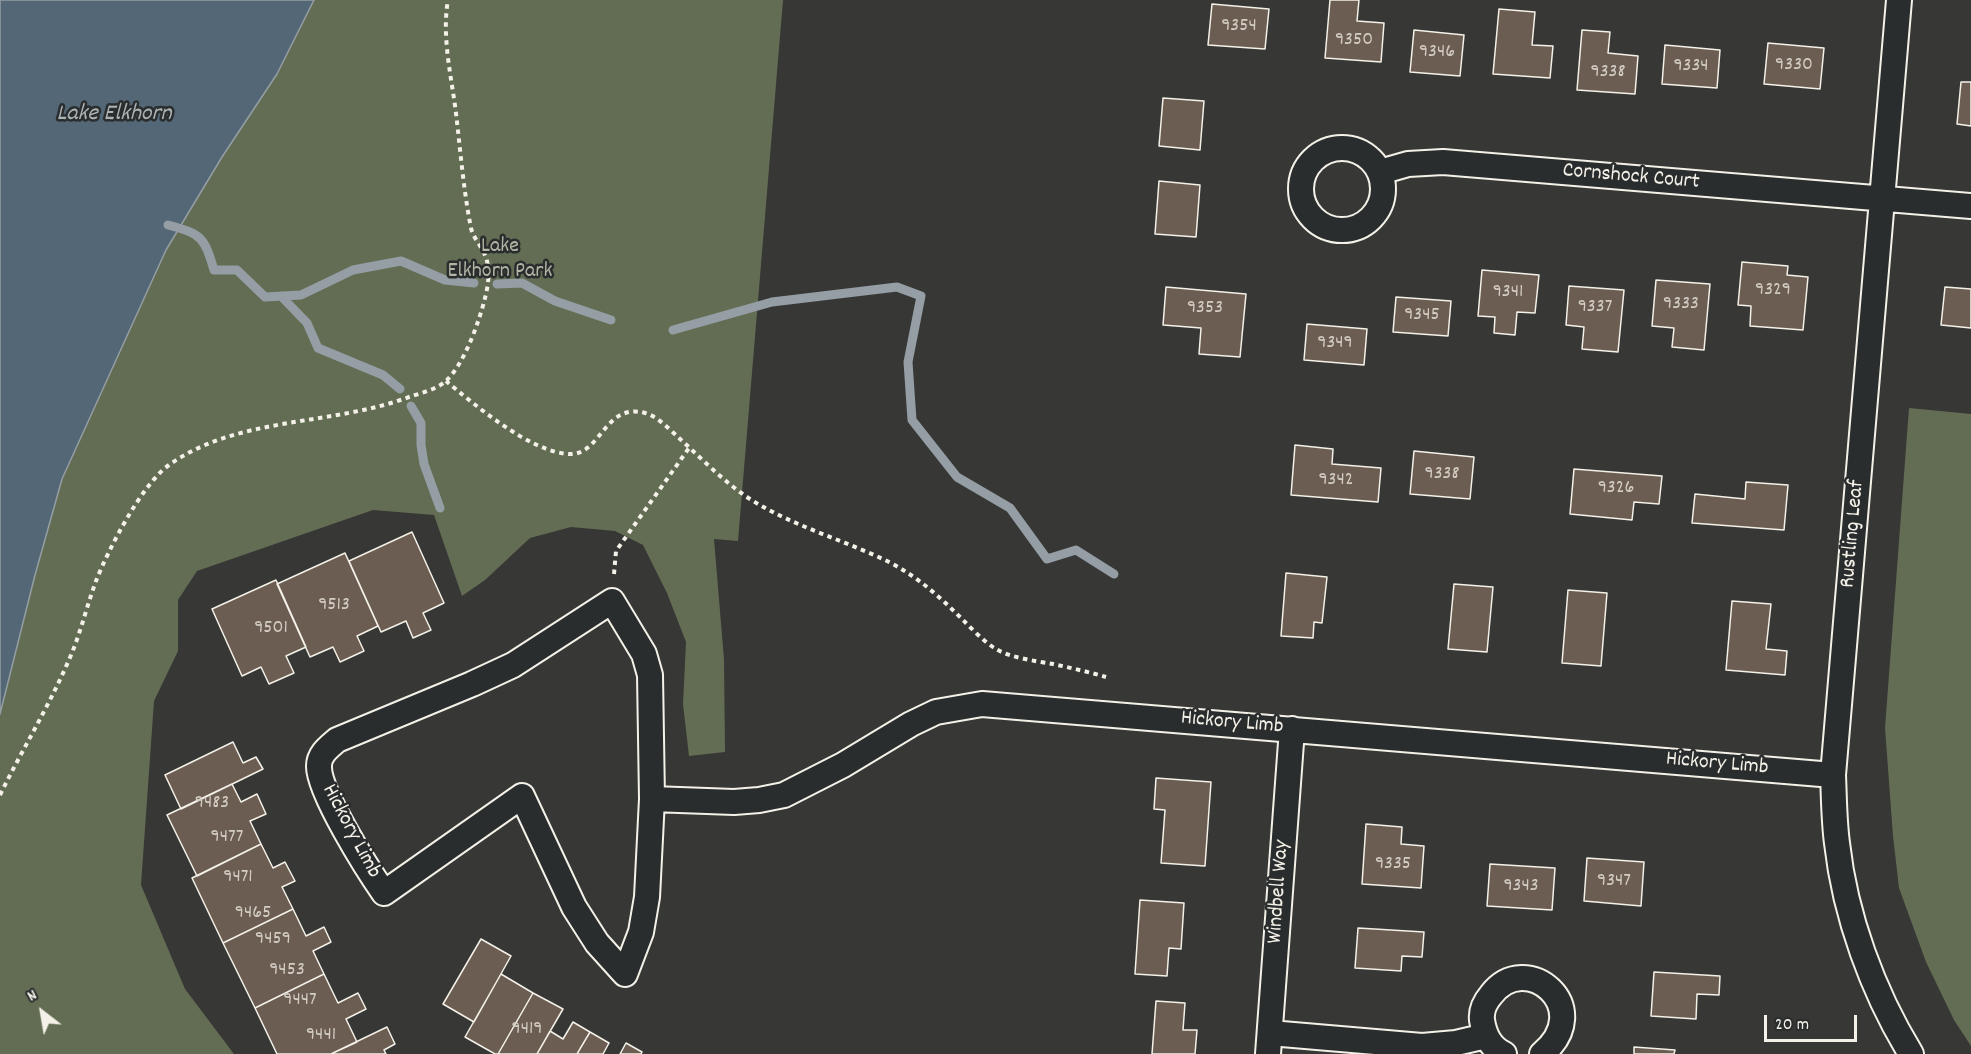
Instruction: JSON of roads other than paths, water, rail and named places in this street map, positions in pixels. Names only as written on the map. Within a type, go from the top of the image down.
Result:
[{"type":"street","name":"Rustling Leaf","points":[[1899,0],[1833,775],[1837,843],[1848,902],[1885,1008],[1911,1054]]},
{"type":"street","name":"Cornshock Court","points":[[1380,172],[1408,164],[1443,162],[1971,206]]},
{"type":"street","name":"Hickory Limb","points":[[612,601],[644,654],[650,675],[652,800],[647,897],[641,932],[625,974],[597,943],[574,907],[522,796],[384,893],[364,864],[322,783],[319,765],[322,754],[337,740],[513,665],[612,601]]},
{"type":"street","name":"Hickory Limb","points":[[652,800],[734,802],[784,795],[936,712],[982,704],[1833,775]]},
{"type":"street","name":"Windbell Way","points":[[1269,1043],[1292,729]]},
{"type":"street","points":[[1504,1054],[1498,1051],[1486,1036],[1482,1018],[1485,1002],[1496,987],[1508,980],[1526,978],[1540,981],[1552,990],[1561,1004],[1563,1023],[1557,1040],[1542,1054]]},
{"type":"street","points":[[1269,1043],[1422,1046],[1456,1043],[1486,1036]]},
{"type":"water","name":"Lake Elkhorn","points":[[0,0],[314,0],[277,74],[222,157],[166,250],[62,479],[0,714]]},
{"type":"waterway","points":[[168,225],[195,234],[204,244],[214,270],[237,270],[265,297],[301,295],[353,270],[401,261],[445,280],[474,283]]},
{"type":"waterway","points":[[497,284],[522,283],[555,301],[611,320]]},
{"type":"waterway","points":[[673,330],[772,302],[897,287],[921,296],[908,362],[912,420],[957,477],[1010,508],[1047,559],[1076,550],[1114,574]]},
{"type":"waterway","points":[[281,296],[307,323],[318,348],[383,375],[400,389]]},
{"type":"waterway","points":[[411,406],[421,423],[424,464],[440,508]]},
{"type":"park label","name":"Lake Elkhorn Park","points":[[500,260]]}]
